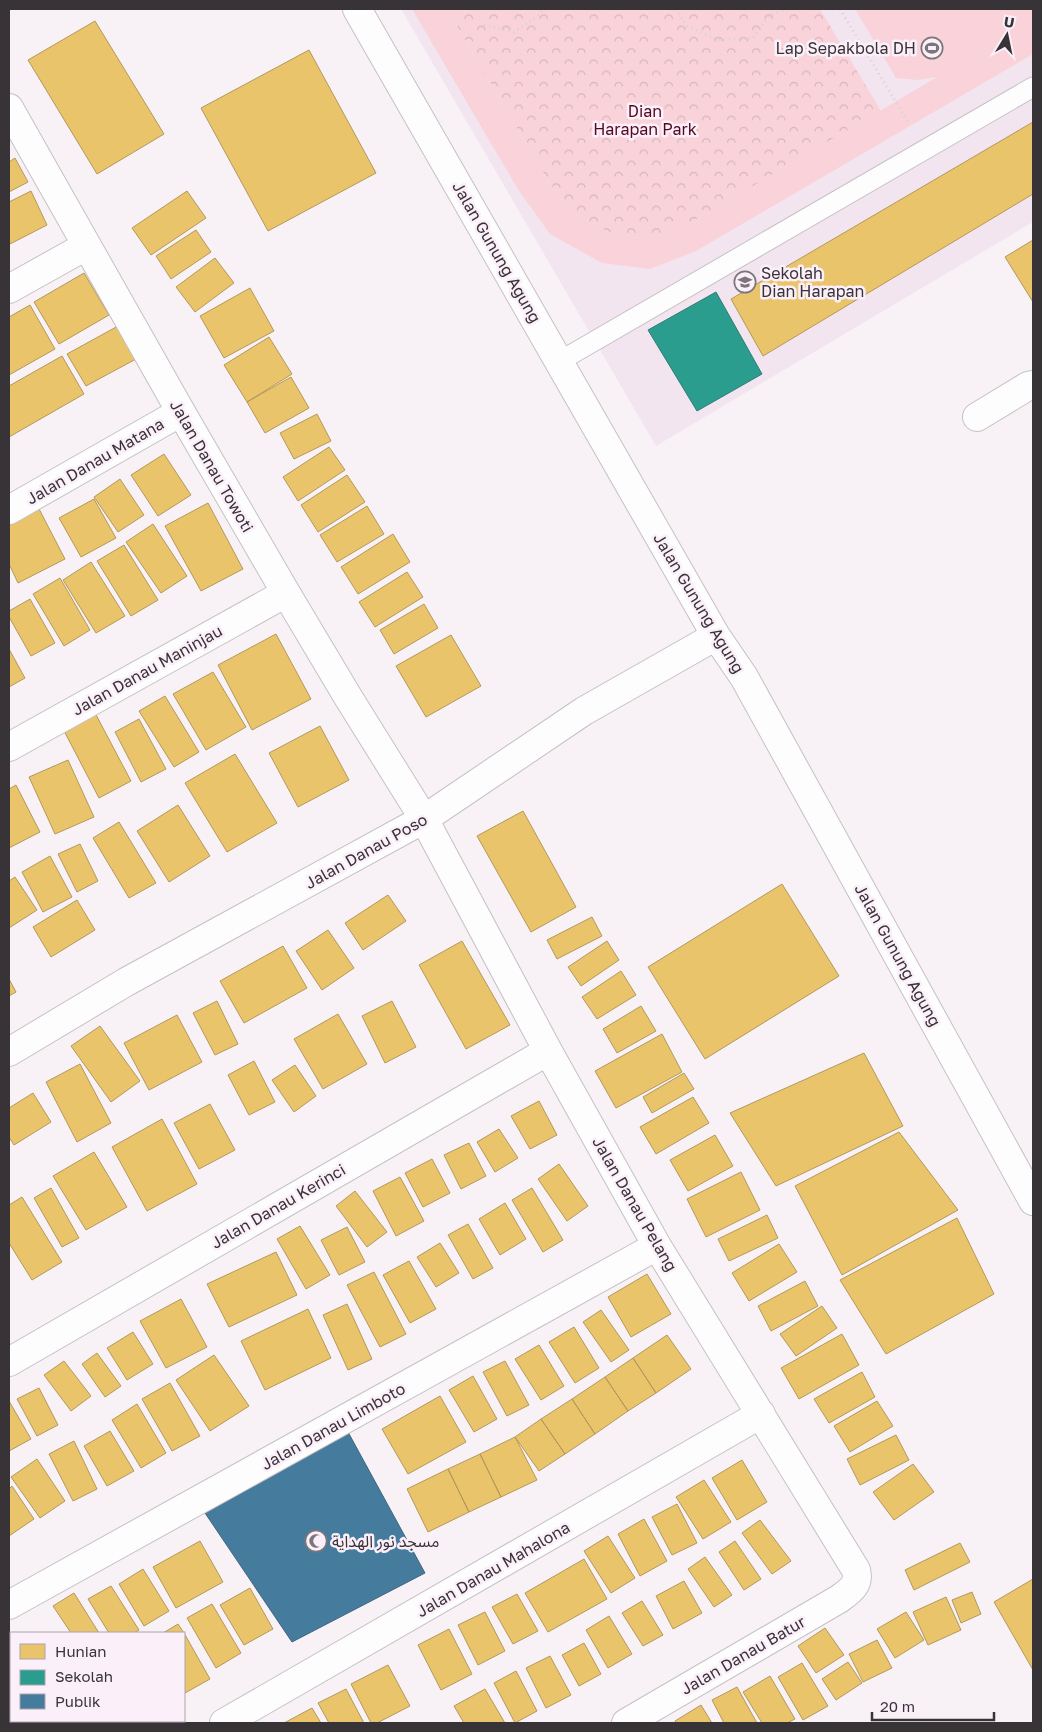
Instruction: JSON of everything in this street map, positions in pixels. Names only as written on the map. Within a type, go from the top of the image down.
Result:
[{"type":"street","name":"Jalan Gunung Agung","points":[[357,9],[716,636],[744,677],[1033,1201]]},
{"type":"street","name":"Jalan Danau Towoti","points":[[9,108],[86,246],[286,593],[424,819]]},
{"type":"street","points":[[9,289],[86,246]]},
{"type":"street","points":[[977,418],[1033,384]]},
{"type":"street","name":"Jalan Danau Matana","points":[[9,510],[181,412]]},
{"type":"street","name":"Jalan Danau Maninjau","points":[[9,747],[286,593]]},
{"type":"street","name":"Jalan Danau Poso","points":[[9,1052],[126,982],[424,819],[584,711],[716,636]]},
{"type":"street","name":"Jalan Danau Pelang","points":[[424,819],[548,1051],[657,1246],[856,1570],[857,1582]]},
{"type":"street","name":"Jalan Danau Kerinci","points":[[9,1362],[548,1051]]},
{"type":"street","name":"Jalan Danau Limboto","points":[[9,1605],[657,1246]]},
{"type":"street","name":"Jalan Danau Mahalona","points":[[224,1723],[761,1414]]},
{"type":"street","name":"Jalan Danau Batur","points":[[626,1723],[839,1599],[854,1588],[857,1582]]},
{"type":"lane","points":[[560,361],[1033,87]]},
{"type":"path","points":[[484,24],[514,32],[539,15],[543,9]]},
{"type":"path","points":[[676,9],[687,26],[718,40],[753,38],[769,16],[785,9]]},
{"type":"path","points":[[840,9],[924,150]]},
{"type":"shaded area","name":"Sekolah Dian Harapan","points":[[401,9],[1033,9],[1033,222],[656,446]]},
{"type":"green space","points":[[412,9],[447,9],[550,184],[577,216],[609,232],[649,240],[689,224],[937,77],[917,80],[896,78],[855,9],[1033,9],[1033,54],[696,251],[650,269],[602,263],[550,234],[519,191]]},
{"type":"green space","name":"Dian Harapan Park","points":[[447,9],[820,9],[881,111],[689,224],[649,240],[609,232],[577,216],[550,184]]},
{"type":"building: Hunian","points":[[95,21],[164,134],[97,174],[28,60]]},
{"type":"building: Hunian","points":[[309,50],[376,173],[268,231],[201,108]]},
{"type":"building: Hunian","points":[[1033,122],[1033,194],[763,356],[731,299]]},
{"type":"building: Hunian","points":[[15,158],[28,182],[9,192],[9,162]]},
{"type":"building: Hunian","points":[[31,191],[47,225],[10,244],[9,202]]},
{"type":"building: Hunian","points":[[187,191],[206,218],[151,255],[132,228]]},
{"type":"building: Hunian","points":[[196,230],[211,252],[171,279],[156,256]]},
{"type":"building: Hunian","points":[[1033,240],[1033,302],[1005,257]]},
{"type":"building: Hunian","points":[[215,258],[234,283],[195,312],[176,287]]},
{"type":"building: Hunian","points":[[84,273],[109,315],[59,344],[34,302]]},
{"type":"building: Hunian","points":[[250,288],[274,331],[224,358],[200,316]]},
{"type":"building: Hunian","points":[[30,305],[55,349],[9,375],[9,317]]},
{"type":"building: Hunian","points":[[118,326],[136,359],[86,386],[67,354]]},
{"type":"building: Hunian","points":[[269,337],[292,374],[247,402],[224,365]]},
{"type":"building: Hunian","points":[[62,356],[84,394],[9,437],[9,386]]},
{"type":"building: Hunian","points":[[291,377],[309,408],[265,433],[247,402]]},
{"type":"building: Hunian","points":[[317,414],[331,441],[294,459],[280,433]]},
{"type":"building: Hunian","points":[[329,447],[345,470],[298,501],[283,477]]},
{"type":"building: Hunian","points":[[164,454],[191,495],[158,516],[131,475]]},
{"type":"building: Hunian","points":[[347,475],[365,502],[318,532],[301,505]]},
{"type":"building: Hunian","points":[[120,479],[144,515],[118,532],[94,497]]},
{"type":"building: Hunian","points":[[94,499],[116,538],[81,557],[59,518]]},
{"type":"building: Hunian","points":[[208,503],[243,569],[201,591],[165,526]]},
{"type":"building: Hunian","points":[[37,505],[65,559],[18,583],[9,564],[9,520]]},
{"type":"building: Hunian","points":[[367,506],[384,534],[337,562],[320,535]]},
{"type":"building: Hunian","points":[[153,524],[187,576],[161,593],[126,542]]},
{"type":"building: Hunian","points":[[393,534],[410,562],[358,594],[341,567]]},
{"type":"building: Hunian","points":[[124,545],[158,600],[131,616],[97,561]]},
{"type":"building: Hunian","points":[[91,562],[125,616],[96,633],[63,580]]},
{"type":"building: Hunian","points":[[407,572],[423,597],[375,627],[359,602]]},
{"type":"building: Hunian","points":[[60,578],[90,630],[64,646],[33,594]]},
{"type":"building: Hunian","points":[[30,599],[55,643],[31,656],[9,617],[9,611]]},
{"type":"building: Hunian","points":[[424,604],[438,628],[394,654],[380,630]]},
{"type":"building: Hunian","points":[[276,634],[311,699],[252,730],[218,665]]},
{"type":"building: Hunian","points":[[451,635],[481,686],[426,717],[396,666]]},
{"type":"building: Hunian","points":[[9,649],[25,678],[9,687]]},
{"type":"building: Hunian","points":[[213,672],[246,727],[206,750],[173,694]]},
{"type":"building: Hunian","points":[[165,696],[199,752],[174,767],[139,711]]},
{"type":"building: Hunian","points":[[94,711],[131,781],[99,798],[62,727]]},
{"type":"building: Hunian","points":[[139,719],[166,769],[141,782],[115,732]]},
{"type":"building: Hunian","points":[[320,726],[349,780],[298,807],[269,753]]},
{"type":"building: Hunian","points":[[235,754],[277,823],[227,852],[185,783]]},
{"type":"building: Hunian","points":[[68,760],[94,817],[55,834],[29,777]]},
{"type":"building: Hunian","points":[[16,785],[40,832],[9,848],[9,789]]},
{"type":"building: Hunian","points":[[178,805],[210,856],[169,882],[137,831]]},
{"type":"building: Hunian","points":[[523,811],[576,907],[531,932],[477,836]]},
{"type":"building: Hunian","points":[[119,822],[156,883],[129,898],[93,838]]},
{"type":"building: Hunian","points":[[80,844],[98,881],[77,892],[58,854]]},
{"type":"building: Hunian","points":[[50,856],[72,897],[43,912],[22,872]]},
{"type":"building: Hunian","points":[[15,877],[37,910],[9,928],[9,881]]},
{"type":"building: Hunian","points":[[782,884],[839,976],[705,1059],[648,967]]},
{"type":"building: Hunian","points":[[388,895],[406,921],[363,950],[345,923]]},
{"type":"building: Hunian","points":[[77,900],[95,930],[51,957],[33,927]]},
{"type":"building: Hunian","points":[[592,917],[602,936],[557,959],[547,940]]},
{"type":"building: Hunian","points":[[328,930],[354,968],[322,990],[296,951]]},
{"type":"building: Hunian","points":[[462,941],[510,1025],[466,1049],[419,965]]},
{"type":"building: Hunian","points":[[607,941],[619,960],[581,986],[568,967]]},
{"type":"building: Hunian","points":[[283,946],[307,988],[244,1023],[220,981]]},
{"type":"building: Hunian","points":[[621,971],[636,995],[597,1019],[582,997]]},
{"type":"building: Hunian","points":[[9,979],[16,992],[9,996]]},
{"type":"building: Hunian","points":[[217,1001],[238,1044],[215,1055],[193,1013]]},
{"type":"building: Hunian","points":[[392,1001],[416,1047],[385,1063],[362,1016]]},
{"type":"building: Hunian","points":[[641,1006],[656,1031],[617,1053],[603,1029]]},
{"type":"building: Hunian","points":[[338,1014],[367,1064],[323,1089],[294,1039]]},
{"type":"building: Hunian","points":[[177,1015],[202,1062],[149,1090],[124,1043]]},
{"type":"building: Hunian","points":[[100,1026],[140,1081],[111,1102],[71,1046]]},
{"type":"building: Hunian","points":[[662,1034],[682,1072],[616,1108],[595,1071]]},
{"type":"building: Hunian","points":[[864,1053],[903,1126],[776,1186],[730,1113]]},
{"type":"building: Hunian","points":[[254,1061],[275,1102],[249,1115],[228,1075]]},
{"type":"building: Hunian","points":[[80,1064],[111,1123],[77,1142],[46,1082]]},
{"type":"building: Hunian","points":[[295,1065],[316,1096],[294,1112],[272,1080]]},
{"type":"building: Hunian","points":[[684,1073],[694,1089],[652,1113],[643,1097]]},
{"type":"building: Hunian","points":[[33,1093],[51,1122],[14,1145],[9,1137],[9,1108]]},
{"type":"building: Hunian","points":[[693,1097],[709,1123],[656,1154],[640,1127]]},
{"type":"building: Hunian","points":[[539,1101],[557,1135],[530,1149],[511,1116]]},
{"type":"building: Hunian","points":[[210,1104],[235,1150],[199,1169],[174,1123]]},
{"type":"building: Hunian","points":[[162,1119],[197,1184],[147,1211],[112,1147]]},
{"type":"building: Hunian","points":[[499,1129],[518,1158],[495,1172],[477,1142]]},
{"type":"building: Hunian","points":[[899,1132],[958,1210],[842,1275],[795,1186]]},
{"type":"building: Hunian","points":[[715,1135],[733,1166],[688,1191],[670,1160]]},
{"type":"building: Hunian","points":[[469,1143],[486,1176],[461,1189],[444,1155]]},
{"type":"building: Hunian","points":[[94,1152],[127,1207],[86,1230],[53,1176]]},
{"type":"building: Hunian","points":[[432,1159],[450,1193],[423,1207],[405,1173]]},
{"type":"building: Hunian","points":[[559,1164],[588,1206],[567,1221],[538,1179]]},
{"type":"building: Hunian","points":[[741,1172],[760,1210],[706,1237],[687,1199]]},
{"type":"building: Hunian","points":[[400,1177],[424,1221],[396,1236],[373,1191]]},
{"type":"building: Hunian","points":[[51,1188],[79,1238],[62,1247],[34,1198]]},
{"type":"building: Hunian","points":[[532,1188],[563,1240],[543,1252],[512,1200]]},
{"type":"building: Hunian","points":[[355,1191],[387,1232],[367,1247],[336,1206]]},
{"type":"building: Hunian","points":[[22,1197],[62,1262],[32,1280],[9,1243],[9,1205]]},
{"type":"building: Hunian","points":[[505,1203],[526,1239],[500,1255],[479,1219]]},
{"type":"building: Hunian","points":[[767,1215],[778,1238],[729,1261],[718,1239]]},
{"type":"building: Hunian","points":[[957,1218],[994,1294],[886,1354],[840,1280]]},
{"type":"building: Hunian","points":[[468,1224],[493,1268],[473,1279],[448,1235]]},
{"type":"building: Hunian","points":[[300,1226],[330,1275],[306,1289],[277,1239]]},
{"type":"building: Hunian","points":[[347,1227],[365,1262],[339,1275],[321,1240]]},
{"type":"building: Hunian","points":[[440,1243],[459,1273],[436,1287],[417,1257]]},
{"type":"building: Hunian","points":[[779,1244],[797,1272],[749,1301],[732,1273]]},
{"type":"building: Hunian","points":[[276,1252],[297,1295],[229,1327],[207,1284]]},
{"type":"building: Hunian","points":[[409,1261],[436,1309],[410,1323],[383,1275]]},
{"type":"building: Hunian","points":[[374,1272],[406,1334],[380,1347],[347,1285]]},
{"type":"building: Hunian","points":[[647,1274],[671,1314],[631,1337],[608,1297]]},
{"type":"building: Hunian","points":[[805,1281],[818,1306],[771,1331],[758,1306]]},
{"type":"building: Hunian","points":[[181,1299],[207,1347],[166,1368],[140,1321]]},
{"type":"building: Hunian","points":[[347,1304],[372,1359],[348,1370],[323,1315]]},
{"type":"building: Hunian","points":[[822,1306],[837,1328],[796,1356],[780,1334]]},
{"type":"building: Hunian","points":[[308,1309],[331,1358],[265,1390],[241,1341]]},
{"type":"building: Hunian","points":[[601,1310],[629,1350],[611,1362],[583,1322]]},
{"type":"building: Hunian","points":[[574,1327],[599,1368],[575,1383],[549,1342]]},
{"type":"building: Hunian","points":[[133,1332],[153,1364],[127,1380],[107,1348]]},
{"type":"building: Hunian","points":[[842,1334],[859,1365],[799,1399],[781,1368]]},
{"type":"building: Hunian","points":[[667,1335],[691,1369],[656,1393],[633,1358]]},
{"type":"building: Hunian","points":[[539,1345],[564,1386],[541,1400],[515,1359]]},
{"type":"building: Hunian","points":[[97,1353],[121,1386],[105,1397],[82,1364]]},
{"type":"building: Hunian","points":[[214,1355],[249,1406],[210,1431],[176,1380]]},
{"type":"building: Hunian","points":[[633,1358],[656,1393],[628,1411],[605,1377]]},
{"type":"building: Hunian","points":[[64,1361],[91,1396],[71,1411],[44,1375]]},
{"type":"building: Hunian","points":[[505,1361],[529,1405],[507,1416],[483,1372]]},
{"type":"building: Hunian","points":[[862,1372],[875,1397],[829,1423],[814,1399]]},
{"type":"building: Hunian","points":[[473,1376],[497,1419],[474,1432],[449,1390]]},
{"type":"building: Hunian","points":[[605,1377],[628,1411],[595,1434],[572,1399]]},
{"type":"building: Hunian","points":[[170,1383],[200,1436],[172,1451],[142,1399]]},
{"type":"building: Hunian","points":[[39,1388],[58,1425],[37,1436],[17,1399]]},
{"type":"building: Hunian","points":[[440,1396],[466,1442],[408,1474],[382,1429]]},
{"type":"building: Hunian","points":[[572,1399],[595,1434],[565,1454],[541,1419]]},
{"type":"building: Hunian","points":[[9,1401],[31,1439],[9,1451]]},
{"type":"building: Hunian","points":[[877,1401],[893,1426],[850,1452],[834,1426]]},
{"type":"building: Hunian","points":[[137,1404],[166,1453],[141,1468],[112,1420]]},
{"type":"building: Hunian","points":[[541,1419],[565,1454],[539,1471],[515,1437]]},
{"type":"building: Hunian","points":[[110,1431],[134,1471],[107,1486],[84,1446]]},
{"type":"building: Hunian","points":[[896,1435],[909,1460],[860,1485],[847,1459]]},
{"type":"building: Hunian","points":[[515,1437],[537,1480],[501,1497],[480,1454]]},
{"type":"building: Hunian","points":[[74,1441],[97,1489],[73,1501],[49,1454]]},
{"type":"building: Hunian","points":[[480,1454],[501,1497],[469,1512],[448,1469]]},
{"type":"building: Hunian","points":[[37,1459],[65,1501],[40,1518],[11,1477]]},
{"type":"building: Hunian","points":[[742,1460],[767,1502],[737,1520],[712,1478]]},
{"type":"building: Hunian","points":[[913,1464],[934,1492],[894,1520],[873,1492]]},
{"type":"building: Hunian","points":[[448,1469],[469,1512],[428,1532],[407,1489]]},
{"type":"building: Hunian","points":[[704,1480],[731,1522],[703,1539],[676,1497]]},
{"type":"building: Hunian","points":[[12,1486],[34,1519],[9,1536],[9,1489]]},
{"type":"building: Hunian","points":[[677,1504],[697,1543],[672,1555],[652,1517]]},
{"type":"building: Hunian","points":[[644,1519],[667,1561],[640,1576],[618,1534]]},
{"type":"building: Hunian","points":[[760,1520],[791,1561],[772,1574],[742,1533]]},
{"type":"building: Hunian","points":[[608,1536],[635,1578],[611,1593],[584,1551]]},
{"type":"building: Hunian","points":[[200,1541],[223,1582],[176,1608],[153,1567]]},
{"type":"building: Hunian","points":[[735,1541],[761,1579],[744,1590],[719,1552]]},
{"type":"building: Hunian","points":[[960,1543],[970,1562],[914,1590],[905,1570]]},
{"type":"building: Hunian","points":[[705,1557],[732,1595],[714,1607],[688,1569]]},
{"type":"building: Hunian","points":[[584,1559],[607,1599],[548,1632],[525,1593]]},
{"type":"building: Hunian","points":[[143,1569],[169,1611],[144,1626],[119,1584]]},
{"type":"building: Hunian","points":[[1033,1579],[1033,1670],[994,1602]]},
{"type":"building: Hunian","points":[[684,1581],[702,1613],[673,1629],[656,1596]]},
{"type":"building: Hunian","points":[[111,1586],[139,1630],[136,1632],[108,1632],[88,1599]]},
{"type":"building: Hunian","points":[[250,1588],[273,1629],[244,1645],[220,1605]]},
{"type":"building: Hunian","points":[[972,1592],[981,1614],[961,1623],[952,1600]]},
{"type":"building: Hunian","points":[[74,1593],[98,1632],[70,1632],[53,1606]]},
{"type":"building: Hunian","points":[[517,1594],[538,1631],[513,1644],[492,1607]]},
{"type":"building: Hunian","points":[[946,1597],[961,1630],[928,1645],[913,1612]]},
{"type":"building: Hunian","points":[[642,1601],[663,1635],[643,1646],[622,1613]]},
{"type":"building: Hunian","points":[[212,1604],[241,1653],[216,1668],[187,1618]]},
{"type":"building: Hunian","points":[[485,1612],[505,1651],[478,1665],[458,1625]]},
{"type":"building: Hunian","points":[[906,1612],[924,1640],[895,1658],[877,1629]]},
{"type":"building: Hunian","points":[[609,1616],[632,1654],[608,1668],[586,1630]]},
{"type":"building: Hunian","points":[[178,1624],[183,1632],[165,1632]]},
{"type":"building: Hunian","points":[[825,1628],[844,1655],[816,1673],[798,1646]]},
{"type":"building: Hunian","points":[[449,1629],[472,1674],[441,1690],[418,1645]]},
{"type":"building: Hunian","points":[[185,1635],[210,1679],[185,1693]]},
{"type":"building: Hunian","points":[[877,1640],[892,1668],[863,1682],[849,1654]]},
{"type":"building: Hunian","points":[[584,1643],[601,1674],[579,1686],[562,1655]]},
{"type":"building: Hunian","points":[[550,1656],[571,1695],[546,1708],[526,1668]]},
{"type":"building: Hunian","points":[[848,1662],[862,1683],[836,1700],[822,1679]]},
{"type":"building: Hunian","points":[[802,1663],[828,1706],[803,1720],[778,1677]]},
{"type":"building: Hunian","points":[[388,1665],[410,1706],[377,1723],[371,1723],[351,1684]]},
{"type":"building: Hunian","points":[[516,1671],[537,1711],[515,1723],[494,1683]]},
{"type":"building: Hunian","points":[[770,1676],[795,1719],[787,1723],[762,1723],[743,1692]]},
{"type":"building: Hunian","points":[[737,1687],[757,1723],[724,1723],[712,1700]]},
{"type":"building: Hunian","points":[[346,1689],[364,1723],[329,1723],[318,1703]]},
{"type":"building: Hunian","points":[[485,1689],[505,1723],[464,1723],[454,1706]]},
{"type":"building: Hunian","points":[[9,1702],[10,1722],[22,1723],[9,1723]]},
{"type":"building: Hunian","points":[[701,1705],[712,1723],[676,1723],[675,1721]]},
{"type":"building: Hunian","points":[[312,1708],[321,1723],[284,1723]]},
{"type":"building: Hunian","points":[[48,1722],[78,1722],[76,1723]]},
{"type":"building: Sekolah","points":[[716,292],[762,374],[697,411],[648,330]]},
{"type":"building: Publik","name":"مسجد نور الهداية","points":[[348,1432],[425,1573],[292,1642],[203,1510]]},
{"type":"place","name":"Lap Sepakbola DH","points":[[932,48]]},
{"type":"place","name":"Sekolah Dian Harapan","points":[[745,282]]},
{"type":"place","name":"مسجد نور الهداية","points":[[316,1541]]}]
